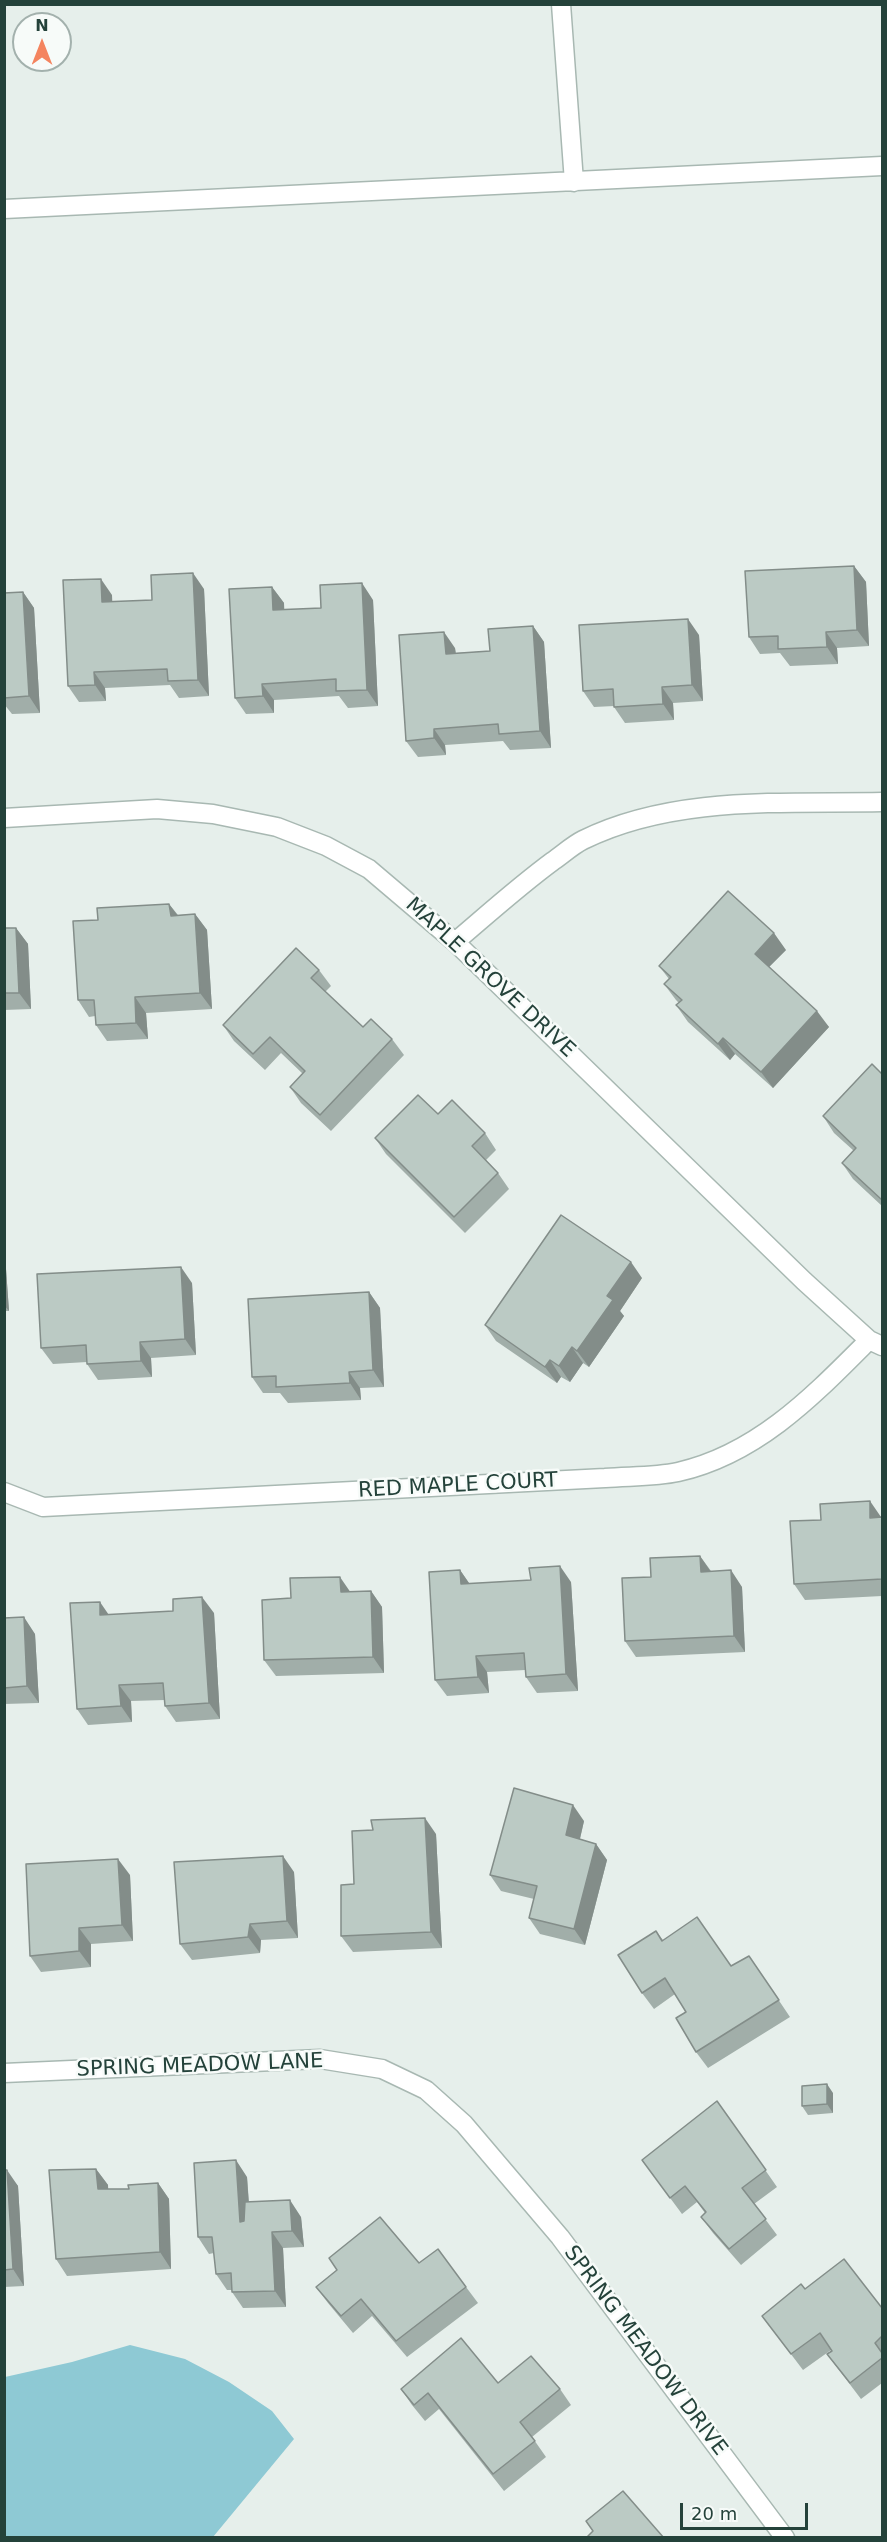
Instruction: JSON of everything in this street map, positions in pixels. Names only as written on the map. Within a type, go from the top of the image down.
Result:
[{"type":"street","points":[[561,4],[574,182]]},
{"type":"street","points":[[4,209],[882,166]]},
{"type":"street","points":[[456,942],[522,884],[581,841],[632,819],[694,809],[750,804],[882,802]]},
{"type":"street","name":"MAPLE GROVE DRIVE","points":[[4,818],[157,809],[213,814],[277,826],[326,846],[369,868],[456,942],[804,1281],[876,1343]]},
{"type":"street","name":"RED MAPLE COURT","points":[[4,1492],[43,1507],[605,1479],[678,1472],[736,1452],[775,1426],[876,1343]]},
{"type":"street","name":"SPRING MEADOW LANE","points":[[4,2073],[320,2059],[382,2068],[426,2090],[464,2124],[502,2167]]},
{"type":"street","name":"SPRING MEADOW DRIVE","points":[[502,2167],[560,2237],[785,2538]]},
{"type":"water","points":[[130,2345],[185,2359],[229,2382],[272,2411],[294,2439],[213,2537],[5,2537],[5,2377],[72,2362]]},
{"type":"building","points":[[854,566],[857,630],[826,632],[827,647],[778,649],[778,636],[749,637],[745,571]]},
{"type":"building","points":[[193,573],[198,680],[168,681],[167,669],[94,672],[95,685],[68,686],[63,580],[101,579],[102,602],[152,600],[151,575]]},
{"type":"building","points":[[362,583],[367,690],[336,691],[336,679],[262,684],[263,696],[235,698],[229,589],[272,587],[273,610],[321,608],[320,585]]},
{"type":"building","points":[[23,592],[29,696],[4,698],[4,593]]},
{"type":"building","points":[[688,619],[692,685],[662,687],[663,704],[614,707],[613,689],[583,691],[579,625]]},
{"type":"building","points":[[533,626],[540,731],[499,734],[498,724],[434,729],[434,738],[406,741],[399,635],[444,632],[446,654],[490,651],[488,629]]},
{"type":"building","points":[[728,891],[774,933],[755,954],[817,1011],[761,1072],[723,1038],[718,1044],[676,1005],[682,1000],[664,984],[671,977],[659,966]]},
{"type":"building","points":[[169,904],[171,916],[195,914],[200,993],[135,997],[136,1023],[96,1025],[94,1000],[78,1000],[73,921],[98,920],[97,908]]},
{"type":"building","points":[[4,928],[16,928],[19,993],[4,993]]},
{"type":"building","points":[[296,948],[319,970],[311,978],[363,1027],[371,1019],[392,1039],[320,1115],[290,1087],[305,1071],[270,1037],[253,1054],[223,1025]]},
{"type":"building","points":[[872,1064],[882,1074],[882,1200],[842,1163],[856,1148],[823,1116]]},
{"type":"building","points":[[418,1095],[438,1114],[452,1100],[485,1133],[472,1146],[498,1173],[454,1217],[375,1138]]},
{"type":"building","points":[[561,1215],[631,1262],[607,1296],[613,1300],[577,1351],[572,1347],[559,1366],[550,1360],[545,1367],[485,1325]]},
{"type":"building","points":[[181,1267],[185,1339],[140,1342],[141,1361],[87,1364],[86,1345],[41,1348],[37,1274]]},
{"type":"building","points":[[369,1292],[373,1370],[349,1372],[350,1383],[276,1387],[276,1376],[252,1377],[248,1299]]},
{"type":"building","points":[[870,1501],[870,1518],[882,1517],[882,1579],[794,1584],[790,1521],[821,1520],[820,1504]]},
{"type":"building","points":[[700,1556],[701,1572],[731,1570],[734,1636],[625,1641],[622,1578],[651,1577],[650,1558]]},
{"type":"building","points":[[560,1566],[566,1674],[526,1677],[524,1653],[476,1656],[478,1677],[435,1680],[429,1572],[460,1570],[461,1584],[531,1580],[529,1568]]},
{"type":"building","points":[[340,1577],[341,1592],[371,1591],[373,1657],[264,1660],[262,1600],[291,1598],[290,1578]]},
{"type":"building","points":[[202,1597],[209,1703],[165,1706],[163,1683],[119,1685],[121,1706],[77,1709],[70,1603],[100,1602],[100,1615],[173,1611],[173,1599]]},
{"type":"building","points":[[24,1617],[27,1686],[4,1688],[4,1618]]},
{"type":"building","points":[[514,1788],[573,1805],[566,1835],[596,1844],[574,1929],[529,1918],[537,1886],[490,1875]]},
{"type":"building","points":[[425,1818],[431,1932],[341,1936],[341,1885],[354,1884],[352,1831],[373,1830],[371,1820]]},
{"type":"building","points":[[283,1856],[287,1921],[250,1924],[248,1937],[180,1944],[174,1862]]},
{"type":"building","points":[[118,1859],[122,1925],[79,1928],[79,1951],[30,1956],[26,1864]]},
{"type":"building","points":[[697,1917],[731,1966],[749,1956],[779,2000],[696,2052],[676,2018],[686,2012],[665,1978],[642,1993],[618,1955],[656,1931],[662,1941]]},
{"type":"building","points":[[827,2084],[827,2104],[802,2106],[802,2086]]},
{"type":"building","points":[[717,2101],[766,2170],[742,2188],[766,2219],[729,2249],[701,2217],[706,2212],[685,2186],[670,2198],[642,2160]]},
{"type":"building","points":[[236,2160],[240,2222],[244,2221],[245,2202],[290,2200],[292,2231],[272,2232],[275,2291],[232,2292],[231,2273],[216,2274],[212,2237],[198,2237],[194,2163]]},
{"type":"building","points":[[96,2169],[98,2189],[129,2189],[128,2185],[158,2183],[160,2252],[56,2259],[49,2170]]},
{"type":"building","points":[[4,2170],[7,2170],[13,2269],[4,2270]]},
{"type":"building","points":[[380,2217],[419,2263],[438,2249],[466,2287],[396,2341],[361,2299],[341,2316],[316,2287],[337,2270],[329,2258]]},
{"type":"building","points":[[844,2259],[882,2308],[882,2336],[875,2343],[882,2353],[882,2358],[850,2383],[827,2354],[832,2351],[820,2333],[791,2354],[762,2316],[801,2284],[805,2289]]},
{"type":"building","points":[[461,2338],[498,2383],[531,2356],[560,2389],[520,2422],[535,2441],[493,2474],[428,2393],[414,2405],[401,2389]]},
{"type":"building","points":[[623,2491],[664,2538],[586,2538],[593,2531],[586,2521]]}]
